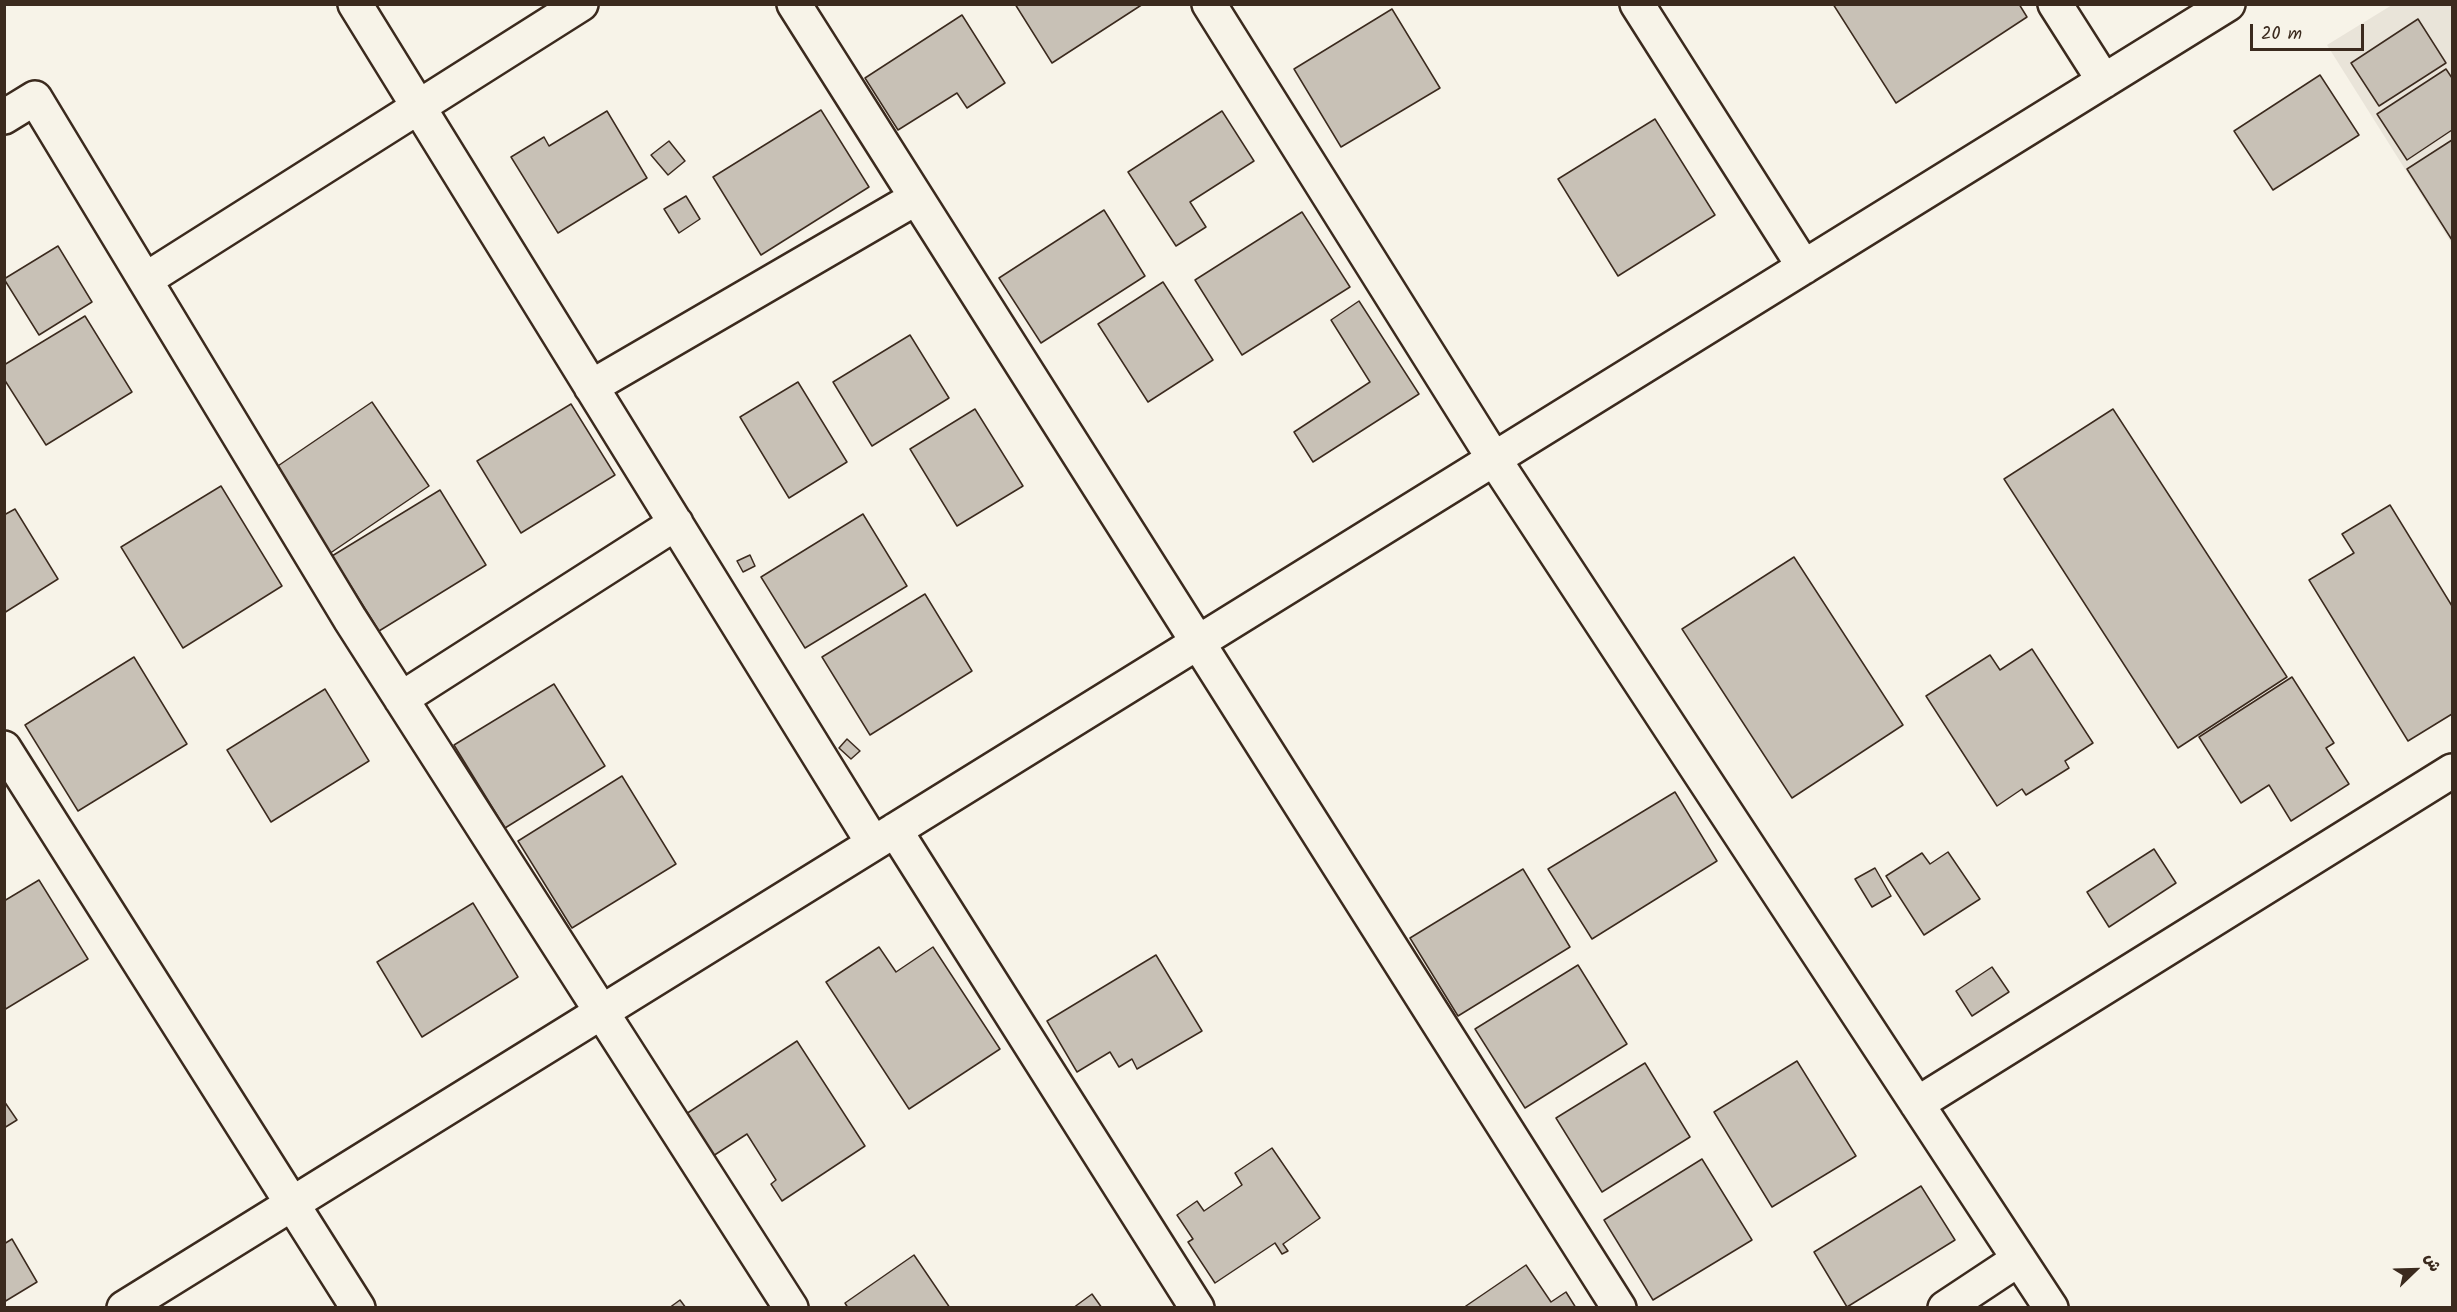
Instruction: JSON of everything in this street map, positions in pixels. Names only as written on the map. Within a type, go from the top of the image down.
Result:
[{"type":"street","points":[[355,4],[676,523],[1197,1308]]},
{"type":"street","points":[[145,280],[581,4]]},
{"type":"street","points":[[794,4],[1619,1308]]},
{"type":"street","points":[[1209,4],[1494,459],[2050,1308]]},
{"type":"street","points":[[1637,4],[1804,267]]},
{"type":"street","points":[[2055,4],[2104,81]]},
{"type":"street","points":[[123,1308],[2228,4]]},
{"type":"street","points":[[4,117],[35,98],[350,619],[791,1308]]},
{"type":"street","points":[[591,387],[916,198]]},
{"type":"street","points":[[401,699],[676,523]]},
{"type":"street","points":[[4,748],[358,1308]]},
{"type":"street","points":[[1917,1104],[2452,771]]},
{"type":"street","points":[[1945,1308],[2019,1259]]},
{"type":"shaded area","points":[[2392,5],[2452,5],[2452,244],[2327,45]]},
{"type":"building","points":[[1015,4],[1143,4],[1052,63]]},
{"type":"building","points":[[1833,4],[2019,4],[2027,17],[1896,103]]},
{"type":"building","points":[[1392,9],[1440,88],[1341,147],[1294,69]]},
{"type":"building","points":[[962,15],[1005,83],[967,108],[957,93],[898,130],[865,78]]},
{"type":"building","points":[[2418,19],[2446,63],[2379,106],[2351,63]]},
{"type":"building","points":[[2446,69],[2452,78],[2452,130],[2407,160],[2377,114]]},
{"type":"building","points":[[2320,75],[2359,135],[2273,190],[2234,131]]},
{"type":"building","points":[[821,110],[869,187],[761,255],[713,177]]},
{"type":"building","points":[[607,111],[647,178],[558,233],[511,157],[544,137],[549,146]]},
{"type":"building","points":[[1222,111],[1254,161],[1190,202],[1206,227],[1176,246],[1128,172]]},
{"type":"building","points":[[1655,119],[1715,215],[1618,276],[1558,179]]},
{"type":"building","points":[[2452,140],[2452,240],[2407,169]]},
{"type":"building","points":[[669,141],[685,161],[668,175],[651,155]]},
{"type":"building","points":[[686,196],[700,219],[679,233],[664,209]]},
{"type":"building","points":[[1104,210],[1145,276],[1041,343],[999,278]]},
{"type":"building","points":[[1302,212],[1350,287],[1242,355],[1195,280]]},
{"type":"building","points":[[58,246],[92,302],[39,335],[4,279]]},
{"type":"building","points":[[1163,282],[1213,360],[1148,402],[1098,324]]},
{"type":"building","points":[[1359,301],[1419,394],[1313,462],[1294,432],[1370,382],[1331,320]]},
{"type":"building","points":[[85,316],[132,392],[46,445],[4,379],[4,365]]},
{"type":"building","points":[[910,335],[949,398],[872,446],[833,382]]},
{"type":"building","points":[[798,382],[847,462],[789,498],[740,417]]},
{"type":"building","points":[[372,402],[429,486],[326,556],[269,472]]},
{"type":"building","points":[[571,404],[615,475],[521,533],[477,461]]},
{"type":"building","points":[[975,409],[1023,486],[957,526],[910,449]]},
{"type":"building","points":[[2113,409],[2287,677],[2178,748],[2004,479]]},
{"type":"building","points":[[221,486],[282,586],[183,648],[121,547]]},
{"type":"building","points":[[440,490],[486,565],[379,631],[332,556]]},
{"type":"building","points":[[2390,505],[2452,606],[2452,714],[2408,741],[2309,580],[2354,553],[2342,534]]},
{"type":"building","points":[[15,509],[58,579],[4,613],[4,515]]},
{"type":"building","points":[[863,514],[907,586],[805,648],[761,577]]},
{"type":"building","points":[[750,555],[755,566],[743,572],[737,561]]},
{"type":"building","points":[[1794,557],[1903,725],[1792,798],[1682,629]]},
{"type":"building","points":[[925,594],[972,671],[870,735],[822,657]]},
{"type":"building","points":[[2032,649],[2093,743],[2065,761],[2069,768],[2026,795],[2022,789],[1997,806],[1926,696],[1990,655],[2000,670]]},
{"type":"building","points":[[134,657],[187,744],[78,811],[25,725]]},
{"type":"building","points":[[2292,677],[2334,743],[2326,748],[2349,784],[2291,821],[2269,785],[2241,803],[2199,737]]},
{"type":"building","points":[[554,684],[605,766],[505,828],[454,745]]},
{"type":"building","points":[[325,689],[369,761],[271,822],[227,750]]},
{"type":"building","points":[[847,739],[860,751],[851,759],[839,748]]},
{"type":"building","points":[[622,776],[676,864],[572,928],[518,841]]},
{"type":"building","points":[[1675,792],[1717,861],[1592,939],[1548,869]]},
{"type":"building","points":[[2154,849],[2176,883],[2109,927],[2087,892]]},
{"type":"building","points":[[1948,852],[1980,899],[1924,935],[1886,876],[1922,853],[1930,864]]},
{"type":"building","points":[[1875,868],[1891,896],[1872,907],[1855,879]]},
{"type":"building","points":[[1523,869],[1570,947],[1458,1016],[1410,938]]},
{"type":"building","points":[[39,880],[88,959],[4,1010],[4,901]]},
{"type":"building","points":[[473,903],[518,977],[422,1037],[377,962]]},
{"type":"building","points":[[879,947],[896,972],[933,947],[1000,1049],[909,1109],[826,982]]},
{"type":"building","points":[[1156,955],[1202,1031],[1137,1069],[1132,1059],[1119,1067],[1110,1052],[1077,1072],[1047,1021]]},
{"type":"building","points":[[1578,965],[1627,1044],[1525,1108],[1475,1029]]},
{"type":"building","points":[[1992,967],[2009,992],[1972,1016],[1956,991]]},
{"type":"building","points":[[797,1041],[865,1146],[782,1201],[771,1184],[776,1180],[747,1134],[713,1156],[686,1114]]},
{"type":"building","points":[[1797,1061],[1856,1156],[1772,1207],[1714,1112]]},
{"type":"building","points":[[1645,1063],[1690,1137],[1602,1192],[1556,1118]]},
{"type":"building","points":[[4,1101],[17,1120],[4,1128]]},
{"type":"building","points":[[1272,1148],[1320,1218],[1283,1244],[1288,1251],[1282,1254],[1275,1243],[1215,1283],[1188,1242],[1193,1239],[1177,1215],[1197,1201],[1204,1211],[1242,1185],[1235,1173]]},
{"type":"building","points":[[1702,1159],[1752,1240],[1653,1300],[1604,1220]]},
{"type":"building","points":[[1921,1186],[1955,1240],[1847,1307],[1814,1252]]},
{"type":"building","points":[[12,1239],[37,1282],[4,1302],[4,1244]]},
{"type":"building","points":[[914,1255],[950,1308],[848,1308],[845,1303]]},
{"type":"building","points":[[1526,1265],[1551,1302],[1566,1292],[1576,1308],[1463,1308]]},
{"type":"building","points":[[1092,1294],[1102,1308],[1073,1308]]},
{"type":"building","points":[[680,1300],[686,1308],[669,1308]]}]
